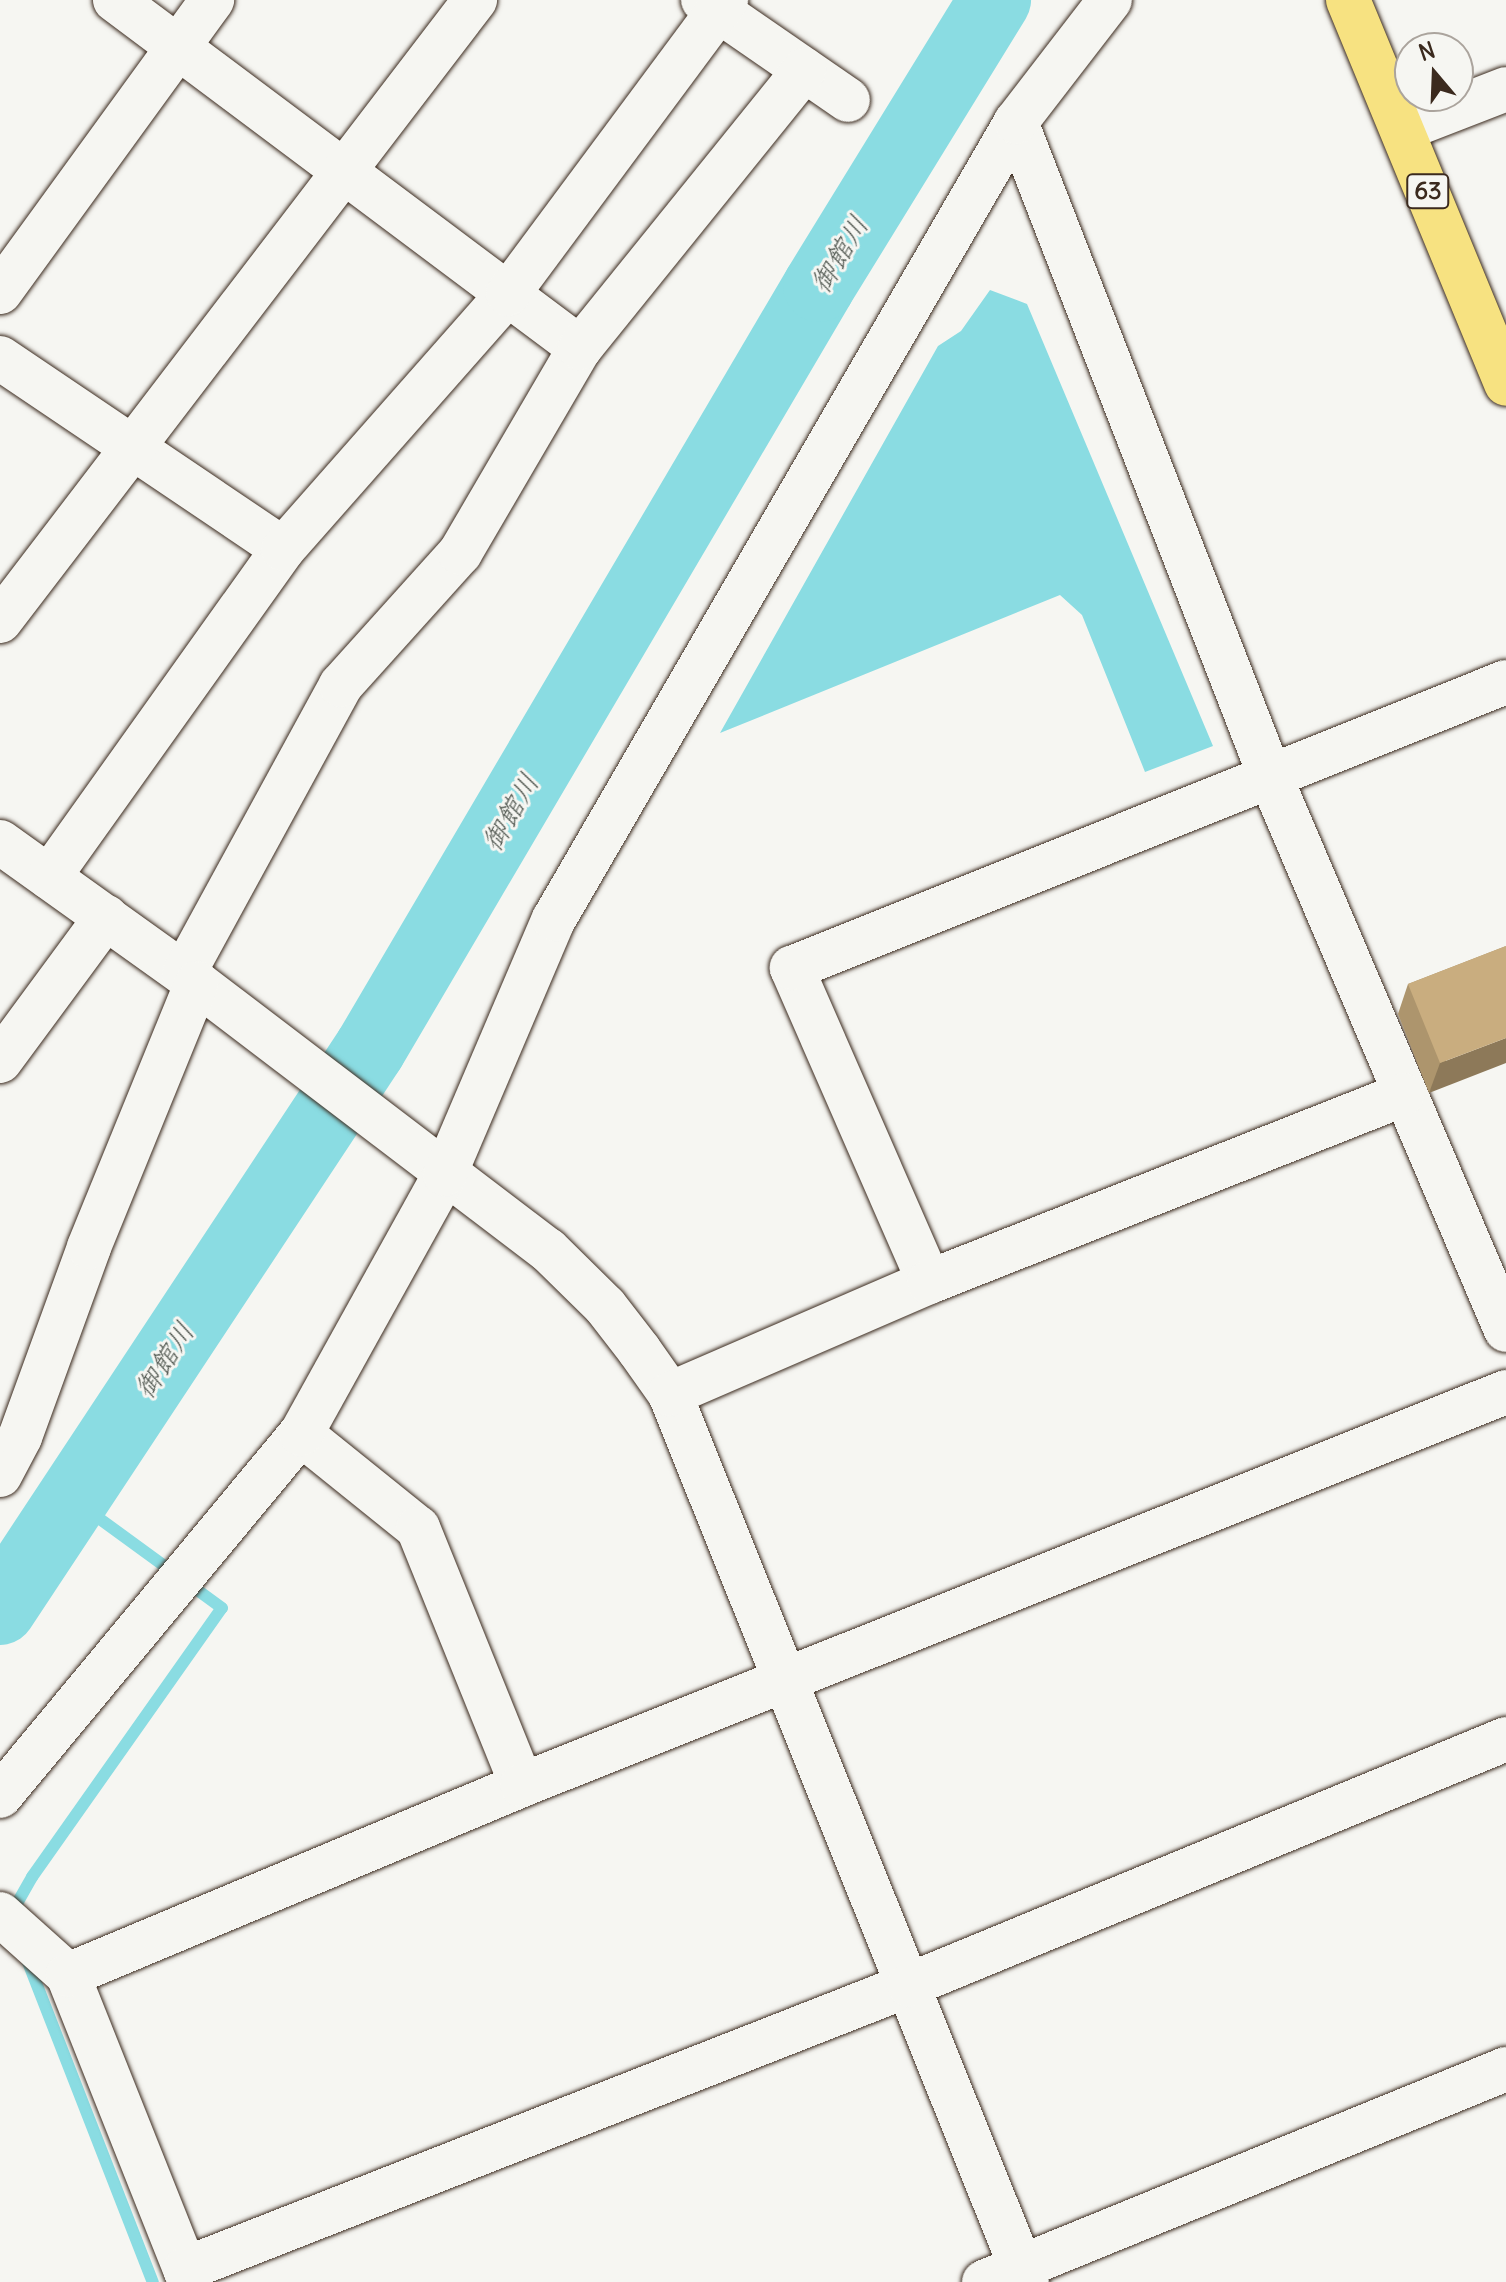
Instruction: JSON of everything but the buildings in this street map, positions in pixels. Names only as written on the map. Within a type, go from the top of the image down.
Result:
[{"type":"main road","name":"63","points":[[1348,0],[1506,384]]},
{"type":"street","points":[[115,0],[580,348]]},
{"type":"street","points":[[0,292],[212,0]]},
{"type":"street","points":[[0,621],[475,0]]},
{"type":"street","points":[[0,1796],[301,1434],[445,1174],[554,919],[1016,122],[1110,0]]},
{"type":"street","points":[[49,877],[283,549],[508,294],[715,4],[848,100]]},
{"type":"street","points":[[0,1475],[20,1437],[190,978],[341,685],[460,553],[580,348],[804,70]]},
{"type":"street","points":[[1403,129],[1506,89]]},
{"type":"street","points":[[1016,122],[1270,776],[1402,1095],[1506,1330]]},
{"type":"street","points":[[0,358],[283,549]]},
{"type":"street","points":[[929,1282],[792,968],[1506,682]]},
{"type":"street","points":[[0,842],[190,978],[290,1058],[548,1250],[605,1306],[670,1394],[783,1683],[909,1985],[1011,2277],[1506,2069]]},
{"type":"street","points":[[0,1061],[106,917]]},
{"type":"street","points":[[670,1394],[929,1282],[1402,1095]]},
{"type":"street","points":[[68,1975],[522,1785],[1506,1392]]},
{"type":"street","points":[[301,1434],[418,1528],[522,1785]]},
{"type":"street","points":[[0,1914],[68,1975],[188,2275],[909,1985],[1506,1739]]},
{"type":"water","points":[[990,290],[1027,304],[1213,746],[1145,772],[1082,615],[1060,595],[720,733],[938,346],[961,331]]},
{"type":"waterway","name":"御館川","points":[[0,1609],[370,1049],[819,286],[995,0]]},
{"type":"waterway","points":[[11,1914],[32,1877],[222,1608],[75,1501]]},
{"type":"waterway","points":[[26,1957],[153,2282]]}]
